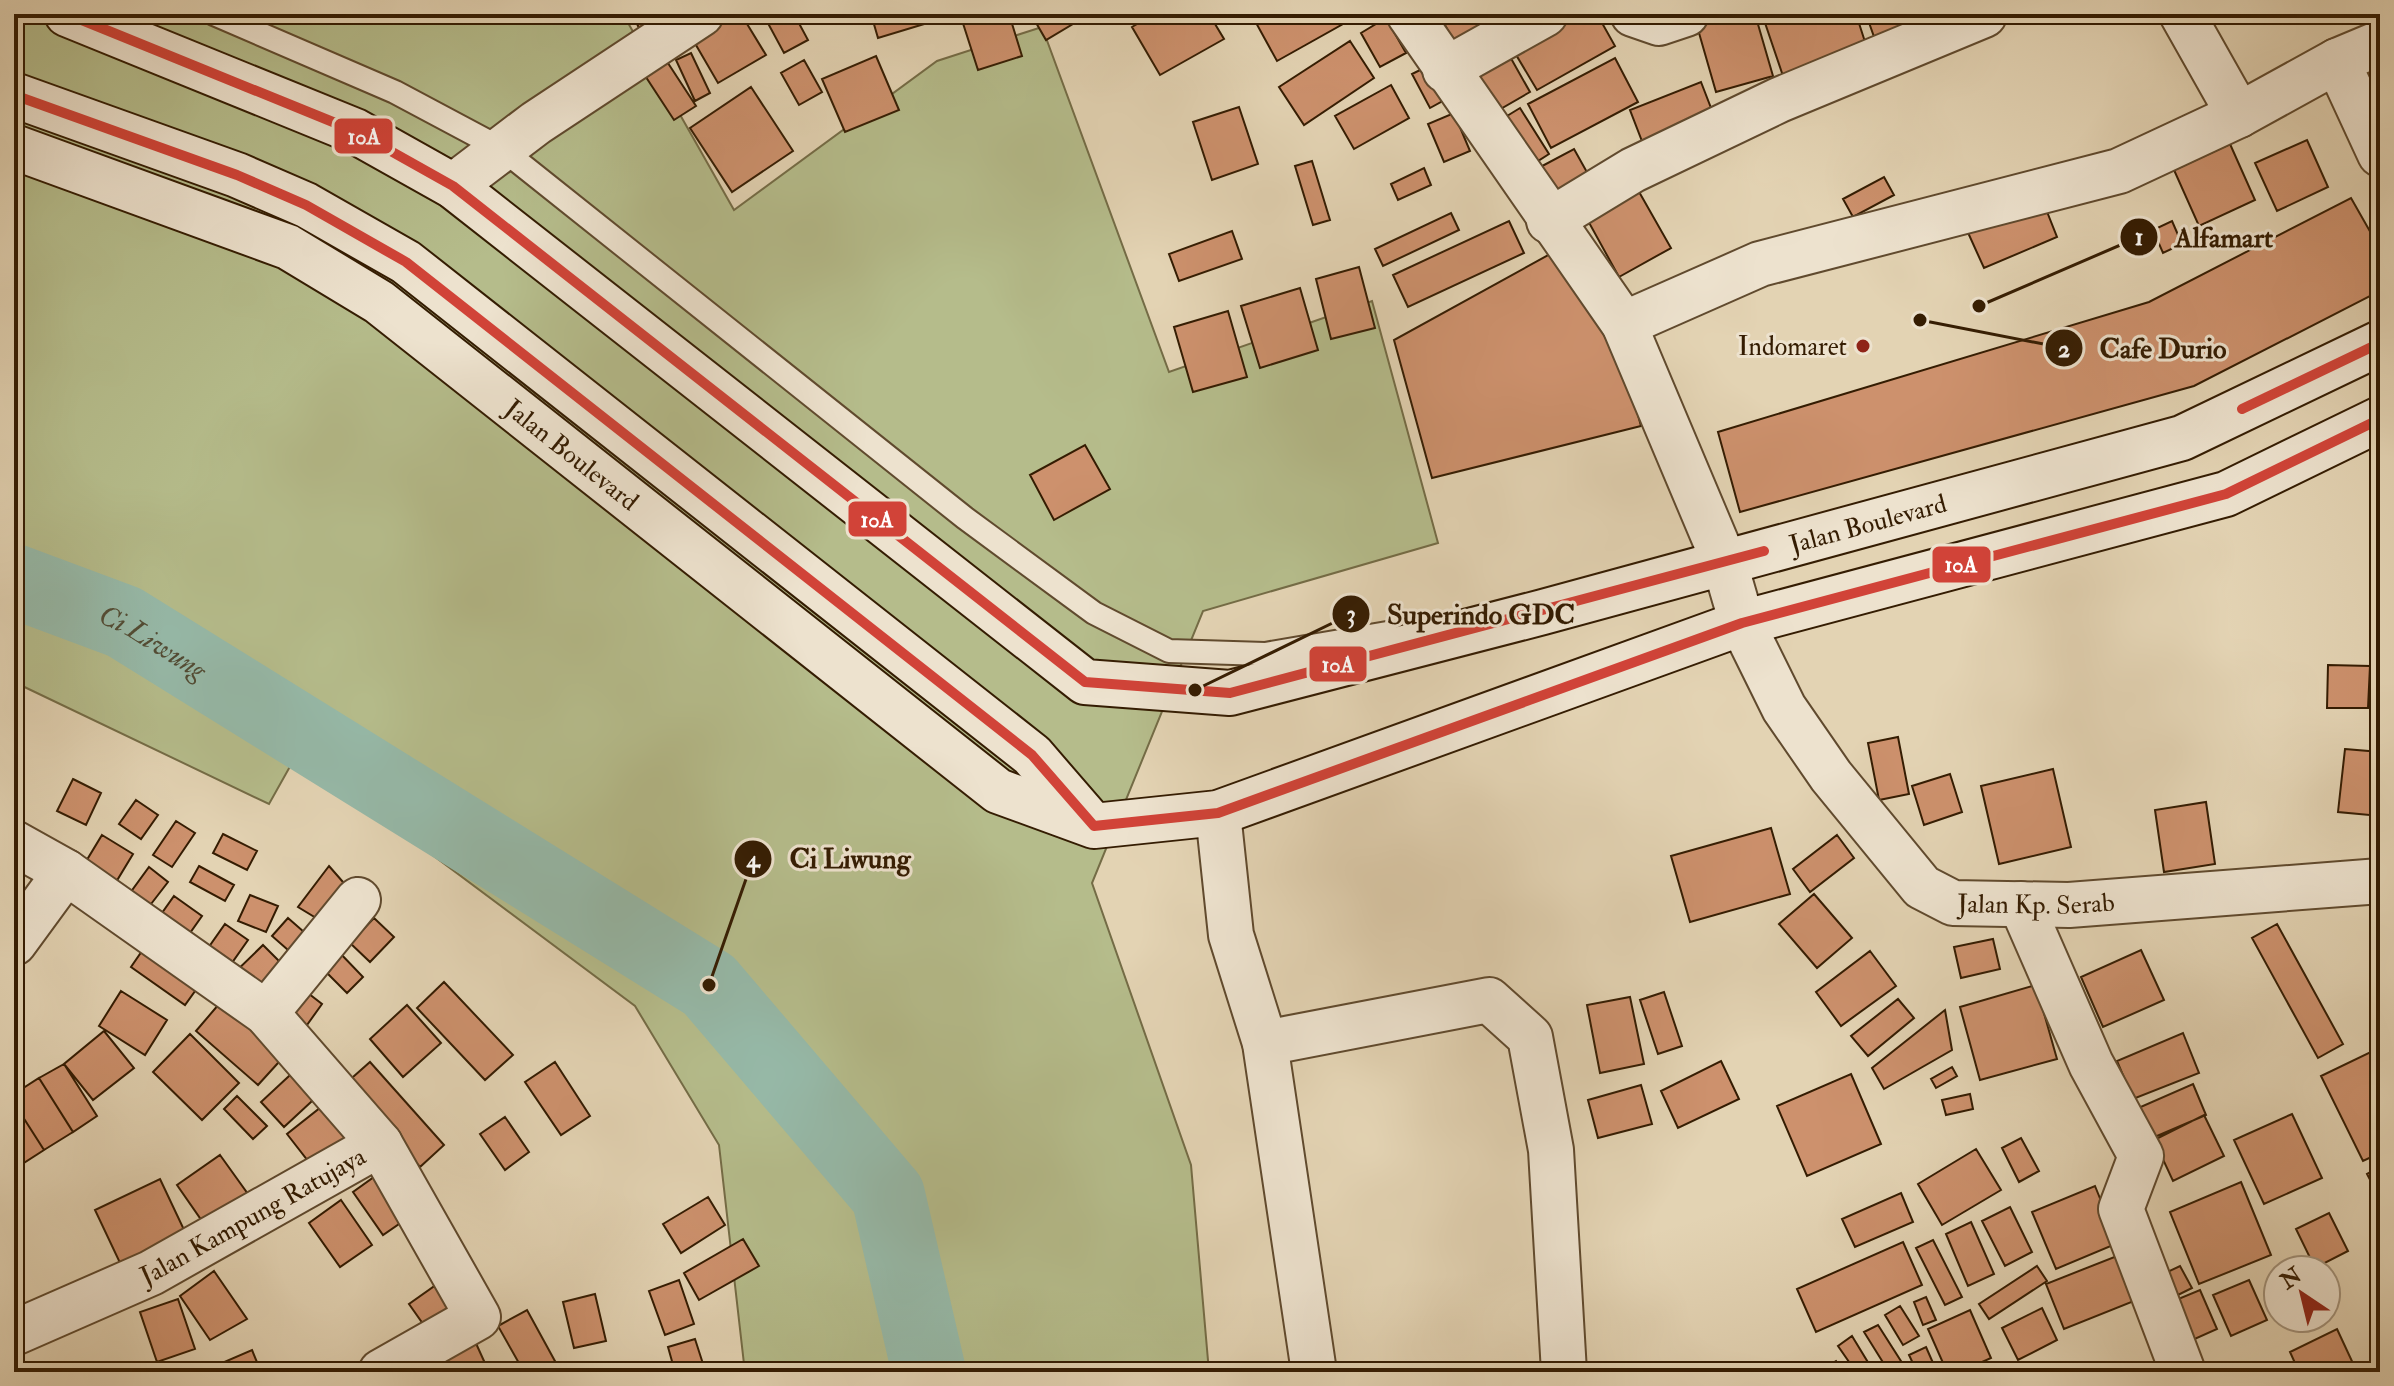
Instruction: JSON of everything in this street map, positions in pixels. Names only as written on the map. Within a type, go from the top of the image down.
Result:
[{"type":"street","name":"Jalan Boulevard","points":[[67,14],[111,23],[355,131],[453,186],[1085,682],[1230,693],[1543,612],[2182,438],[2380,343]]},
{"type":"street","points":[[453,186],[502,149],[701,14]]},
{"type":"street","name":"Jalan Kp. Serab","points":[[1409,14],[1549,221],[1624,324],[1724,561],[1742,623],[1784,708],[1831,776],[1922,887],[1953,903],[2098,903],[2380,881]]},
{"type":"street","points":[[1445,70],[1545,14]]},
{"type":"street","points":[[1633,14],[1659,23],[1686,14]]},
{"type":"street","points":[[2182,14],[2239,115]]},
{"type":"street","points":[[1549,221],[1633,170],[1765,107],[1984,15]]},
{"type":"street","points":[[1624,324],[1760,264],[2119,171],[2239,115],[2337,61],[2380,43]]},
{"type":"street","points":[[2337,61],[2380,154]]},
{"type":"street","name":"Jalan Boulevard","points":[[14,95],[237,175],[306,205],[406,262],[1032,755],[1094,826]]},
{"type":"street","name":"Jalan Boulevard","points":[[14,147],[288,247],[379,302],[998,791],[1094,826],[1218,813],[1742,623],[2226,494],[2380,419]]},
{"type":"street","points":[[1218,813],[1231,935],[1265,1043],[1314,1372]]},
{"type":"street","points":[[14,843],[66,872],[266,1013],[380,1144]]},
{"type":"street","points":[[14,943],[66,872]]},
{"type":"street","points":[[266,1013],[358,900]]},
{"type":"street","points":[[2021,904],[2091,1064],[2141,1156],[2121,1209],[2183,1372]]},
{"type":"street","points":[[1265,1043],[1489,1000],[1530,1037],[1551,1150],[1564,1372]]},
{"type":"street","name":"Jalan Kampung Ratujaya","points":[[14,1333],[151,1273],[380,1144],[478,1317],[381,1372]]},
{"type":"lane","points":[[214,14],[395,92],[502,149],[965,518],[1094,613],[1169,651],[1265,654],[1369,635],[1543,612]]},
{"type":"green space","points":[[14,14],[623,14],[734,210],[937,61],[1042,27],[1169,372],[1372,301],[1438,543],[1203,611],[1092,883],[1191,1165],[1209,1372],[739,1372],[744,1364],[719,1145],[635,1006],[297,754],[269,804],[14,682]]},
{"type":"building","points":[[632,14],[665,14],[639,28]]},
{"type":"building","points":[[720,14],[741,14],[766,55],[718,83],[689,33]]},
{"type":"building","points":[[763,14],[794,14],[808,40],[784,53]]},
{"type":"building","points":[[871,14],[943,14],[944,18],[878,38]]},
{"type":"building","points":[[960,14],[1009,14],[1022,56],[978,70]]},
{"type":"building","points":[[1031,14],[1088,14],[1088,15],[1046,40]]},
{"type":"building","points":[[1154,14],[1209,14],[1224,39],[1160,75],[1132,27]]},
{"type":"building","points":[[1268,14],[1359,15],[1277,61],[1255,21]]},
{"type":"building","points":[[1439,14],[1483,14],[1489,25],[1455,44]]},
{"type":"building","points":[[1571,14],[1597,14],[1615,46],[1537,90],[1512,48]]},
{"type":"building","points":[[1738,14],[1755,14],[1773,76],[1716,92],[1697,26]]},
{"type":"building","points":[[1762,14],[1856,14],[1867,48],[1783,76]]},
{"type":"building","points":[[1866,14],[1918,14],[1926,34],[1879,51]]},
{"type":"building","points":[[1386,18],[1406,53],[1380,67],[1361,33]]},
{"type":"building","points":[[1350,41],[1374,78],[1304,125],[1279,87]]},
{"type":"building","points":[[1504,46],[1530,92],[1485,118],[1458,72]]},
{"type":"building","points":[[691,53],[710,93],[695,101],[676,60]]},
{"type":"building","points":[[876,56],[899,110],[845,132],[822,79]]},
{"type":"building","points":[[664,57],[696,106],[674,120],[642,71]]},
{"type":"building","points":[[1615,58],[1638,102],[1551,148],[1528,104]]},
{"type":"building","points":[[804,60],[822,92],[799,105],[781,73]]},
{"type":"building","points":[[1430,65],[1448,98],[1430,108],[1412,74]]},
{"type":"building","points":[[1701,82],[1716,121],[1645,149],[1630,110]]},
{"type":"building","points":[[1391,85],[1409,118],[1354,149],[1335,116]]},
{"type":"building","points":[[751,87],[793,151],[732,192],[690,128]]},
{"type":"building","points":[[1239,107],[1258,164],[1212,180],[1193,122]]},
{"type":"building","points":[[1520,108],[1549,154],[1524,170],[1494,124]]},
{"type":"building","points":[[1454,113],[1470,151],[1444,162],[1428,124]]},
{"type":"building","points":[[2307,140],[2328,187],[2277,211],[2255,163]]},
{"type":"building","points":[[2230,144],[2255,200],[2199,226],[2174,170]]},
{"type":"building","points":[[1574,149],[1588,174],[1543,199],[1529,173]]},
{"type":"building","points":[[1312,161],[1330,220],[1313,225],[1295,166]]},
{"type":"building","points":[[1424,168],[1431,185],[1398,200],[1391,184]]},
{"type":"building","points":[[1884,177],[1894,195],[1853,217],[1843,199]]},
{"type":"building","points":[[1638,190],[1671,248],[1619,277],[1587,219]]},
{"type":"building","points":[[2040,194],[2057,237],[1984,268],[1965,226]]},
{"type":"building","points":[[2351,198],[2380,249],[2380,291],[2194,386],[1740,512],[1718,432],[2149,302]]},
{"type":"building","points":[[1451,213],[1459,230],[1383,266],[1375,249]]},
{"type":"building","points":[[1509,221],[1524,253],[1408,307],[1393,275]]},
{"type":"building","points":[[2172,221],[2182,244],[2163,253],[2153,230]]},
{"type":"building","points":[[1232,231],[1242,259],[1179,281],[1169,254]]},
{"type":"building","points":[[1561,248],[1618,341],[1641,426],[1432,478],[1394,340]]},
{"type":"building","points":[[1359,267],[1375,328],[1331,339],[1316,279]]},
{"type":"building","points":[[1300,288],[1318,350],[1260,368],[1241,306]]},
{"type":"building","points":[[1228,311],[1247,377],[1193,392],[1174,327]]},
{"type":"building","points":[[1085,445],[1110,489],[1054,520],[1030,475]]},
{"type":"building","points":[[2328,665],[2370,666],[2368,708],[2327,708]]},
{"type":"building","points":[[2378,666],[2380,711],[2376,711]]},
{"type":"building","points":[[1898,737],[1909,794],[1879,800],[1868,743]]},
{"type":"building","points":[[2345,749],[2380,752],[2380,816],[2338,812]]},
{"type":"building","points":[[2053,769],[2071,847],[1999,864],[1981,786]]},
{"type":"building","points":[[1950,774],[1962,812],[1924,825],[1912,786]]},
{"type":"building","points":[[73,779],[101,793],[86,825],[57,811]]},
{"type":"building","points":[[136,800],[158,815],[141,839],[119,824]]},
{"type":"building","points":[[2206,802],[2215,864],[2164,872],[2155,810]]},
{"type":"building","points":[[176,821],[195,833],[172,867],[153,855]]},
{"type":"building","points":[[1771,828],[1790,894],[1690,922],[1671,856]]},
{"type":"building","points":[[223,834],[257,851],[247,870],[213,853]]},
{"type":"building","points":[[102,835],[133,854],[110,892],[79,873]]},
{"type":"building","points":[[1837,835],[1854,858],[1810,892],[1793,869]]},
{"type":"building","points":[[199,866],[234,885],[225,901],[190,882]]},
{"type":"building","points":[[329,866],[357,898],[331,927],[298,907]]},
{"type":"building","points":[[149,867],[168,882],[141,917],[122,904]]},
{"type":"building","points":[[1814,894],[1852,938],[1817,968],[1779,924]]},
{"type":"building","points":[[250,895],[278,906],[266,932],[238,921]]},
{"type":"building","points":[[174,896],[202,916],[185,940],[157,920]]},
{"type":"building","points":[[288,918],[320,946],[304,964],[272,936]]},
{"type":"building","points":[[374,918],[394,937],[370,962],[350,943]]},
{"type":"building","points":[[225,924],[248,940],[229,967],[206,951]]},
{"type":"building","points":[[2277,924],[2343,1044],[2318,1058],[2252,938]]},
{"type":"building","points":[[153,935],[208,973],[185,1005],[131,967]]},
{"type":"building","points":[[1993,939],[2000,969],[1961,978],[1954,947]]},
{"type":"building","points":[[263,945],[292,974],[258,1005],[229,978]]},
{"type":"building","points":[[2141,950],[2164,1000],[2103,1027],[2081,977]]},
{"type":"building","points":[[338,951],[363,977],[347,993],[322,968]]},
{"type":"building","points":[[1870,951],[1896,986],[1841,1026],[1816,992]]},
{"type":"building","points":[[444,982],[513,1055],[485,1080],[417,1008]]},
{"type":"building","points":[[2036,985],[2057,1059],[1980,1080],[1960,1007]]},
{"type":"building","points":[[304,990],[322,1004],[302,1032],[284,1020]]},
{"type":"building","points":[[121,991],[167,1020],[145,1055],[99,1026]]},
{"type":"building","points":[[1664,992],[1682,1046],[1658,1054],[1640,1000]]},
{"type":"building","points":[[225,997],[288,1052],[258,1085],[196,1031]]},
{"type":"building","points":[[1630,997],[1644,1064],[1600,1073],[1587,1005]]},
{"type":"building","points":[[1898,999],[1914,1018],[1868,1056],[1851,1036]]},
{"type":"building","points":[[407,1005],[441,1043],[403,1077],[370,1039]]},
{"type":"building","points":[[1945,1010],[1952,1050],[1884,1089],[1872,1068]]},
{"type":"building","points":[[104,1031],[134,1068],[93,1100],[64,1064]]},
{"type":"building","points":[[2183,1033],[2199,1073],[2133,1099],[2117,1061]]},
{"type":"building","points":[[190,1034],[239,1083],[202,1120],[153,1072]]},
{"type":"building","points":[[2379,1048],[2380,1153],[2363,1161],[2321,1076]]},
{"type":"building","points":[[1721,1061],[1739,1099],[1678,1128],[1661,1091]]},
{"type":"building","points":[[370,1062],[444,1145],[420,1167],[345,1084]]},
{"type":"building","points":[[555,1062],[590,1116],[561,1135],[525,1082]]},
{"type":"building","points":[[64,1064],[97,1116],[73,1132],[39,1078]]},
{"type":"building","points":[[302,1064],[325,1089],[284,1127],[261,1102]]},
{"type":"building","points":[[1952,1067],[1957,1076],[1936,1088],[1931,1079]]},
{"type":"building","points":[[1851,1074],[1881,1144],[1807,1176],[1777,1106]]},
{"type":"building","points":[[39,1078],[73,1132],[44,1150],[14,1103],[14,1094]]},
{"type":"building","points":[[2193,1084],[2206,1115],[2150,1139],[2136,1109]]},
{"type":"building","points":[[1641,1085],[1652,1124],[1598,1138],[1588,1100]]},
{"type":"building","points":[[1970,1094],[1973,1109],[1946,1115],[1942,1100]]},
{"type":"building","points":[[237,1096],[267,1126],[253,1139],[224,1109]]},
{"type":"building","points":[[330,1100],[362,1140],[319,1175],[287,1134]]},
{"type":"building","points":[[14,1103],[44,1150],[19,1166],[14,1158]]},
{"type":"building","points":[[2292,1114],[2322,1178],[2264,1204],[2234,1140]]},
{"type":"building","points":[[2204,1115],[2224,1156],[2173,1181],[2154,1140]]},
{"type":"building","points":[[505,1117],[529,1152],[505,1170],[480,1134]]},
{"type":"building","points":[[2021,1138],[2039,1171],[2019,1182],[2002,1148]]},
{"type":"building","points":[[1976,1149],[2001,1190],[1942,1225],[1918,1184]]},
{"type":"building","points":[[220,1155],[253,1201],[209,1231],[177,1185]]},
{"type":"building","points":[[2380,1167],[2380,1199],[2367,1174]]},
{"type":"building","points":[[381,1172],[412,1215],[383,1235],[353,1192]]},
{"type":"building","points":[[160,1179],[186,1234],[121,1265],[95,1210]]},
{"type":"building","points":[[2241,1182],[2271,1254],[2262,1254],[2262,1259],[2199,1284],[2170,1212]]},
{"type":"building","points":[[2095,1186],[2118,1243],[2056,1269],[2032,1212]]},
{"type":"building","points":[[1901,1193],[1913,1222],[1855,1247],[1842,1219]]},
{"type":"building","points":[[708,1197],[725,1225],[681,1253],[663,1224]]},
{"type":"building","points":[[341,1200],[372,1245],[340,1267],[309,1223]]},
{"type":"building","points":[[2010,1207],[2032,1252],[2005,1266],[1982,1221]]},
{"type":"building","points":[[2329,1213],[2348,1251],[2342,1254],[2308,1254],[2296,1229]]},
{"type":"building","points":[[1971,1222],[1994,1274],[1968,1286],[1946,1234]]},
{"type":"building","points":[[743,1239],[759,1266],[699,1300],[684,1273]]},
{"type":"building","points":[[1933,1240],[1962,1297],[1945,1305],[1916,1248]]},
{"type":"building","points":[[1903,1242],[1922,1285],[1816,1332],[1797,1289]]},
{"type":"building","points":[[2122,1254],[2139,1299],[2064,1329],[2046,1284]]},
{"type":"building","points":[[2037,1266],[2047,1281],[1989,1319],[1979,1304]]},
{"type":"building","points":[[2180,1266],[2192,1288],[2168,1300],[2157,1277]]},
{"type":"building","points":[[214,1271],[247,1319],[210,1340],[180,1296]]},
{"type":"building","points":[[443,1280],[467,1314],[433,1338],[409,1304]]},
{"type":"building","points":[[679,1280],[694,1324],[665,1335],[649,1291]]},
{"type":"building","points":[[2249,1280],[2262,1309],[2262,1322],[2231,1336],[2213,1295]]},
{"type":"building","points":[[2200,1290],[2217,1329],[2188,1342],[2171,1302]]},
{"type":"building","points":[[595,1294],[606,1341],[574,1348],[563,1302]]},
{"type":"building","points":[[1926,1297],[1936,1320],[1923,1325],[1914,1302]]},
{"type":"building","points":[[178,1299],[195,1349],[157,1362],[140,1312]]},
{"type":"building","points":[[1900,1306],[1919,1336],[1903,1345],[1885,1315]]},
{"type":"building","points":[[2042,1308],[2057,1340],[2018,1360],[2002,1328]]},
{"type":"building","points":[[527,1310],[556,1363],[541,1372],[524,1372],[498,1326]]},
{"type":"building","points":[[1970,1310],[1991,1358],[1960,1372],[1947,1372],[1928,1329]]},
{"type":"building","points":[[1878,1325],[1906,1369],[1901,1372],[1889,1372],[1864,1332]]},
{"type":"building","points":[[2327,1334],[2339,1334],[2357,1372],[2299,1372],[2290,1352]]},
{"type":"building","points":[[1852,1336],[1869,1364],[1856,1372],[1838,1346]]},
{"type":"building","points":[[474,1339],[489,1372],[419,1372]]},
{"type":"building","points":[[695,1339],[705,1370],[675,1372],[668,1347]]},
{"type":"building","points":[[1926,1347],[1937,1372],[1917,1372],[1909,1355]]},
{"type":"building","points":[[252,1350],[261,1372],[218,1372],[215,1366]]},
{"type":"building","points":[[1836,1361],[1843,1372],[1819,1371]]},
{"type":"waterway","name":"Ci Liwung","points":[[14,581],[124,622],[709,985],[888,1195],[929,1372]]},
{"type":"transit line","name":"10A","points":[[67,14],[355,131],[453,186],[1085,682],[1230,693],[1764,551]]},
{"type":"transit line","name":"10A","points":[[14,95],[237,175],[306,205],[406,262],[1032,755],[1094,826],[1218,813],[1742,623],[2226,494],[2380,419]]},
{"type":"transit line","name":"10A","points":[[2242,409],[2380,343]]},
{"type":"place","name":"Alfamart","points":[[1979,306]]},
{"type":"place","name":"Cafe Durio","points":[[1920,320]]},
{"type":"place","name":"Indomaret","points":[[1863,346]]},
{"type":"place","name":"Superindo GDC","points":[[1195,690]]},
{"type":"place","name":"Ci Liwung","points":[[709,985]]}]
